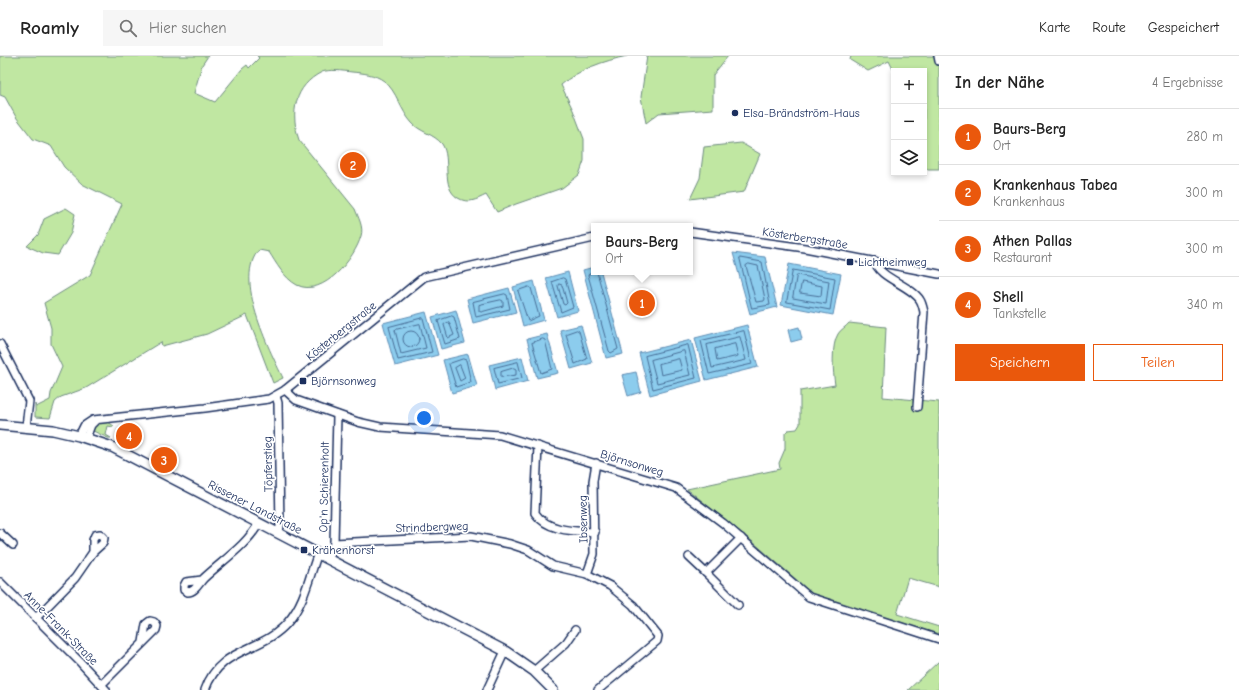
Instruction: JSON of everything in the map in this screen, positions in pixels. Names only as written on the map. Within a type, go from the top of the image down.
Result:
[{"type":"main road","name":"Rissener Landstraße","points":[[0,425],[26,426],[82,437],[112,447],[329,558],[505,651],[534,671],[553,690]]},
{"type":"street","points":[[938,56],[939,61]]},
{"type":"street","name":"Kösterbergstraße","points":[[693,232],[805,248],[939,274]]},
{"type":"street","name":"Kösterbergstraße","points":[[82,437],[96,420],[205,408],[276,396],[424,277],[591,239]]},
{"type":"street","points":[[875,261],[876,266],[887,276],[920,299],[924,312],[917,407]]},
{"type":"street","points":[[0,344],[29,401],[26,426]]},
{"type":"street","name":"Björnsonweg","points":[[285,390],[296,400],[336,415],[380,427],[500,435],[676,488],[741,538],[809,597],[939,639]]},
{"type":"street","name":"Töpferstieg","points":[[276,396],[278,411],[280,527],[278,532]]},
{"type":"street","name":"Op'n Schierenholt","points":[[329,558],[334,543],[336,415]]},
{"type":"street","points":[[538,446],[535,514],[539,520],[563,530],[595,532]]},
{"type":"street","name":"Ibsenweg","points":[[587,574],[594,554],[595,532],[592,481],[596,463]]},
{"type":"street","points":[[202,580],[251,534],[259,523]]},
{"type":"street","points":[[0,533],[13,545]]},
{"type":"street","name":"Strindbergweg","points":[[334,543],[471,536],[510,544],[528,550],[553,566],[587,574],[610,586],[625,597],[658,636],[657,641],[598,690]]},
{"type":"street","points":[[706,573],[741,538]]},
{"type":"street","points":[[36,618],[75,578],[93,552]]},
{"type":"street","points":[[205,690],[209,679],[223,661],[265,640],[287,624],[306,593],[318,553]]},
{"type":"street","points":[[689,557],[738,605]]},
{"type":"street","name":"Anne-Frank-Straße","points":[[0,582],[104,687]]},
{"type":"street","points":[[534,671],[566,643],[575,630]]},
{"type":"street","points":[[104,687],[143,642]]},
{"type":"street","points":[[487,690],[505,651]]},
{"type":"green space","points":[[0,56],[208,56],[202,65],[194,93],[215,102],[242,69],[247,65],[249,68],[259,58],[257,56],[627,56],[592,66],[576,74],[561,85],[573,110],[584,139],[584,161],[579,175],[562,188],[497,212],[486,195],[475,200],[465,201],[458,198],[453,193],[449,187],[445,150],[442,144],[412,123],[392,90],[384,81],[368,74],[337,70],[322,72],[305,85],[300,93],[295,110],[296,130],[299,140],[355,209],[362,233],[358,245],[345,265],[327,281],[317,286],[307,288],[292,282],[281,270],[269,252],[259,250],[252,262],[250,278],[251,295],[256,314],[262,332],[283,378],[273,383],[247,315],[207,334],[162,346],[161,342],[86,388],[61,397],[55,402],[50,418],[35,417],[35,404],[36,407],[50,400],[51,393],[62,367],[51,344],[51,328],[44,303],[90,275],[122,204],[82,184],[64,167],[51,146],[33,139],[16,117],[5,97],[0,95]]},
{"type":"green space","points":[[647,56],[728,56],[713,75],[713,109],[659,113],[646,123],[641,97]]},
{"type":"green space","points":[[851,56],[939,56],[939,169],[927,169],[927,68],[892,68],[889,61],[868,71],[850,60]]},
{"type":"green space","points":[[741,143],[760,154],[744,192],[690,199],[700,178],[704,147]]},
{"type":"green space","points":[[66,208],[75,214],[71,233],[58,255],[43,253],[27,246],[38,235],[44,219]]},
{"type":"green space","points":[[849,323],[886,327],[883,397],[939,402],[939,587],[908,578],[897,614],[939,627],[939,635],[814,595],[753,542],[687,489],[780,469],[779,463],[785,449],[785,433],[788,430],[797,429],[800,424],[800,391],[835,385],[833,366],[834,345],[839,333]]},
{"type":"green space","points":[[108,422],[114,426],[108,426],[106,435],[111,438],[91,430],[96,424]]},
{"type":"green space","points":[[939,661],[939,690],[908,690],[938,662]]},
{"type":"water","points":[[733,253],[765,257],[777,307],[750,314]]},
{"type":"water","points":[[789,264],[841,274],[833,315],[781,305]]},
{"type":"water","points":[[591,268],[591,275],[602,275],[623,354],[606,358],[583,270]]},
{"type":"water","points":[[568,272],[578,311],[557,317],[546,278]]},
{"type":"water","points":[[534,281],[544,320],[523,326],[513,287]]},
{"type":"water","points":[[509,288],[516,312],[473,323],[467,299]]},
{"type":"water","points":[[456,310],[465,343],[441,349],[432,317]]},
{"type":"water","points":[[426,312],[438,355],[395,366],[383,323]]},
{"type":"water","points":[[581,325],[592,363],[571,369],[560,330]]},
{"type":"water","points":[[747,325],[758,367],[706,380],[695,338]]},
{"type":"water","points":[[799,327],[802,339],[791,342],[788,330]]},
{"type":"water","points":[[547,334],[558,373],[537,378],[527,339]]},
{"type":"water","points":[[691,340],[702,381],[650,395],[639,353]]},
{"type":"water","points":[[468,354],[477,386],[452,393],[443,360]]},
{"type":"water","points":[[522,357],[528,381],[495,390],[489,365]]},
{"type":"water","points":[[636,372],[641,392],[628,396],[622,375]]},
{"type":"place","name":"Elsa-Brändström-Haus","points":[[735,113]]},
{"type":"place","name":"Krankenhaus Tabea","points":[[353,165]]},
{"type":"place","name":"Lichtheimweg","points":[[850,262]]},
{"type":"place","name":"Baurs-Berg","points":[[642,303]]},
{"type":"place","name":"Björnsonweg","points":[[303,381]]},
{"type":"place","name":"Shell","points":[[129,436]]},
{"type":"place","name":"Athen Pallas","points":[[164,460]]},
{"type":"place","name":"Krähenhorst","points":[[304,550]]}]
